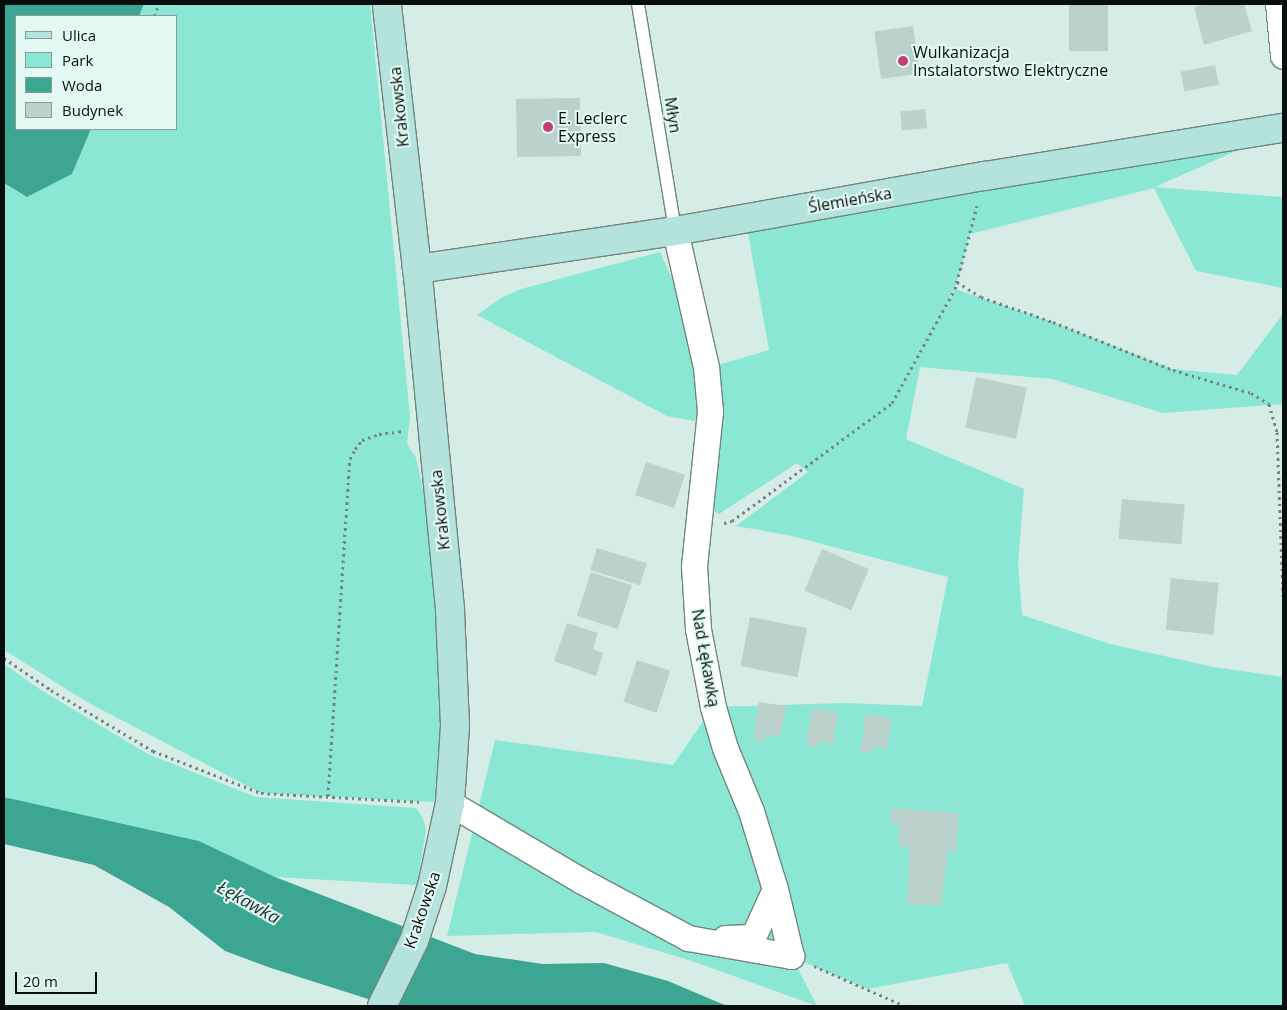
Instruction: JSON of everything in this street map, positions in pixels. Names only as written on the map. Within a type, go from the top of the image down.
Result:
[{"type":"main road","name":"Krakowska","points":[[382,1006],[414,941],[432,886],[450,803],[454,742],[454,671],[417,268],[387,4]]},
{"type":"main road","name":"Ślemieńska","points":[[417,268],[675,231],[985,176],[1283,128]]},
{"type":"street","points":[[1278,4],[1283,56]]},
{"type":"street","name":"Nad Łękawką","points":[[675,231],[706,367],[710,411],[694,566],[698,629],[713,707],[725,748],[751,811],[775,889],[791,956]]},
{"type":"street","points":[[450,803],[580,880],[688,938],[791,956]]},
{"type":"street","points":[[688,938],[753,937],[775,889]]},
{"type":"lane","name":"Młyn","points":[[638,4],[675,231]]},
{"type":"path","points":[[697,531],[732,520],[892,403],[957,282],[985,176]]},
{"type":"path","points":[[957,282],[981,297],[1053,322],[1173,370],[1251,393],[1269,404],[1277,432],[1283,598]]},
{"type":"path","points":[[328,796],[350,459],[362,440],[379,434],[432,429]]},
{"type":"path","points":[[4,658],[50,690],[153,751],[260,793],[450,803]]},
{"type":"path","points":[[791,956],[905,1006]]},
{"type":"green space","points":[[144,4],[370,4],[410,417],[407,444],[416,458],[450,609],[450,803],[261,793],[87,702],[4,650],[4,183],[27,197],[72,174],[91,130],[178,130],[178,15],[139,15]]},
{"type":"green space","points":[[1283,130],[1155,187],[1283,197],[1283,288],[1196,271],[1154,188],[970,234],[957,282],[944,311],[955,289],[1053,322],[1173,369],[1237,375],[1283,314],[1283,404],[1163,413],[1052,379],[920,367],[906,439],[1024,489],[1018,564],[1022,615],[1110,644],[1214,667],[1283,677],[1283,1006],[1025,1006],[1007,963],[867,989],[792,957],[817,1006],[692,961],[596,932],[447,936],[495,740],[673,765],[713,707],[845,703],[922,706],[948,577],[788,535],[736,526],[808,472],[797,463],[719,514],[708,507],[715,366],[769,350],[748,233],[985,176]]},
{"type":"green space","points":[[660,252],[678,292],[703,395],[700,422],[667,416],[477,315],[501,298],[521,289]]},
{"type":"green space","points":[[4,664],[41,690],[148,754],[256,797],[416,808],[423,818],[426,830],[417,885],[275,877],[199,841],[4,797]]},
{"type":"water","points":[[4,4],[144,4],[139,15],[15,15],[15,130],[91,130],[72,174],[27,197],[4,183]]},
{"type":"water","name":"Łękawka","points":[[4,797],[199,841],[275,877],[475,954],[543,964],[604,963],[668,981],[727,1006],[390,1006],[271,968],[225,951],[169,907],[94,865],[4,844]]},
{"type":"building","points":[[1069,4],[1108,4],[1108,51],[1069,51]]},
{"type":"building","points":[[1206,4],[1244,4],[1252,31],[1204,45],[1194,7]]},
{"type":"building","points":[[913,26],[920,74],[881,79],[874,31]]},
{"type":"building","points":[[1215,65],[1219,85],[1184,91],[1181,72]]},
{"type":"building","name":"E. Leclerc Express","points":[[580,98],[581,156],[517,157],[516,99]]},
{"type":"building","points":[[925,109],[927,128],[902,131],[900,112]]},
{"type":"building","points":[[976,377],[1027,388],[1016,439],[965,428]]},
{"type":"building","points":[[646,462],[685,475],[674,508],[635,495]]},
{"type":"building","points":[[1122,499],[1185,504],[1181,544],[1119,539]]},
{"type":"building","points":[[597,548],[647,563],[640,585],[590,570]]},
{"type":"building","points":[[822,549],[869,569],[851,610],[804,590]]},
{"type":"building","points":[[591,572],[632,585],[618,629],[577,616]]},
{"type":"building","points":[[1171,578],[1219,583],[1213,635],[1166,630]]},
{"type":"building","points":[[750,617],[807,628],[797,677],[740,666]]},
{"type":"building","points":[[567,623],[598,633],[593,649],[603,653],[596,676],[554,661]]},
{"type":"building","points":[[637,660],[670,671],[657,713],[623,702]]},
{"type":"building","points":[[759,702],[786,706],[780,737],[766,735],[765,742],[753,740]]},
{"type":"building","points":[[812,708],[838,712],[833,744],[818,741],[818,748],[806,746]]},
{"type":"building","points":[[866,714],[892,718],[887,749],[873,747],[872,753],[860,752]]},
{"type":"building","points":[[892,808],[959,813],[956,851],[948,850],[941,906],[907,904],[910,847],[898,846],[899,823],[890,822]]},
{"type":"place","name":"Wulkanizacja Instalatorstwo Elektryczne","points":[[903,61]]},
{"type":"place","name":"E. Leclerc Express","points":[[548,127]]}]
